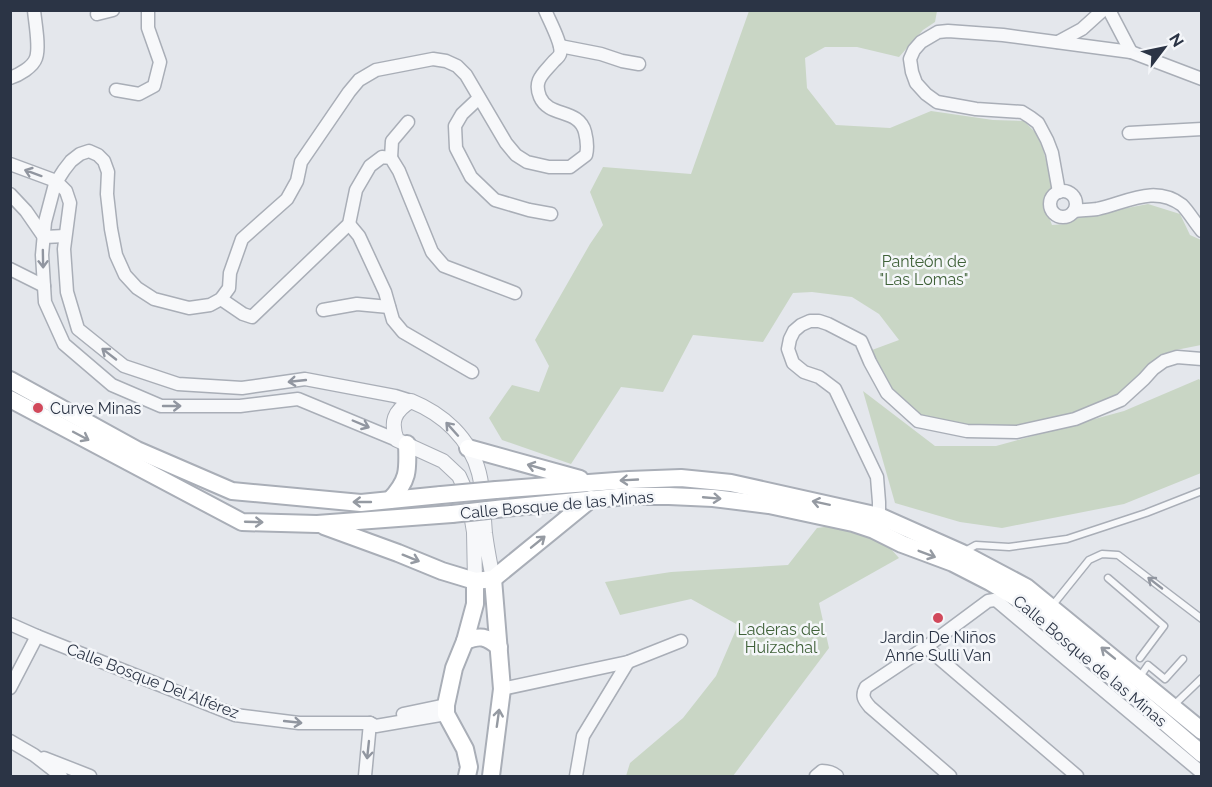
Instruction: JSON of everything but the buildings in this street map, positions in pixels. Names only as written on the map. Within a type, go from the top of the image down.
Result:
[{"type":"main road","name":"Calle Bosque de las Minas","points":[[10,380],[35,403],[242,522],[317,524],[452,514],[506,507],[592,491]]},
{"type":"main road","name":"Calle Bosque de las Minas","points":[[10,399],[35,403],[232,491],[361,503],[496,490],[592,491],[638,496],[713,498],[769,505],[853,523],[876,523],[962,553],[1026,587],[1089,657],[1202,754]]},
{"type":"main road","points":[[390,500],[401,486],[408,469],[402,442]]},
{"type":"main road","points":[[317,524],[475,581],[493,579],[592,491],[468,448]]},
{"type":"main road","name":"Calle Bosque de las Minas","points":[[876,523],[902,544],[953,563],[1018,599],[1047,612],[1143,671],[1173,706],[1200,726]]},
{"type":"main road","points":[[491,777],[502,689],[493,579]]},
{"type":"main road","points":[[467,777],[469,767],[465,750],[446,710],[454,668],[465,641],[475,604],[475,581]]},
{"type":"main road","points":[[465,641],[475,637],[484,637],[498,647]]},
{"type":"main road","points":[[465,750],[479,752],[494,748]]},
{"type":"street","points":[[10,78],[27,69],[36,59],[34,10]]},
{"type":"street","points":[[97,14],[113,10]]},
{"type":"street","points":[[116,90],[139,94],[154,86],[160,62],[148,28],[148,10]]},
{"type":"street","points":[[475,581],[474,532],[468,496],[459,476],[443,461],[298,399],[240,406],[161,406],[112,385],[64,344],[45,302],[42,255],[45,222],[56,181],[71,161],[80,154],[89,152],[98,155],[104,161],[108,172],[107,194],[111,229],[116,255],[125,275],[137,288],[154,299],[189,308],[210,305],[221,299],[229,288],[231,273],[242,239],[287,199],[297,181],[301,162],[348,92],[359,80],[376,70],[433,59],[457,66],[466,75],[506,143],[516,155],[527,162],[549,167],[570,167],[586,155],[587,138],[583,124],[571,116],[551,109],[543,102],[538,90],[538,80],[560,54],[560,46],[545,10]]},
{"type":"street","points":[[1058,42],[1082,29],[1103,10]]},
{"type":"street","points":[[1109,10],[1131,52]]},
{"type":"street","points":[[1059,192],[1052,153],[1043,131],[1030,117],[1022,112],[976,109],[937,102],[926,94],[916,83],[910,59],[921,42],[938,32],[948,31],[1058,42],[1131,52],[1202,79]]},
{"type":"street","points":[[560,46],[639,64]]},
{"type":"street","points":[[479,98],[462,114],[455,126],[456,148],[471,177],[495,200],[550,214]]},
{"type":"street","points":[[221,299],[243,314],[252,317],[349,224],[356,190],[370,166],[386,158],[392,141],[408,122]]},
{"type":"street","points":[[1129,133],[1202,129]]},
{"type":"street","points":[[386,158],[399,171],[432,252],[444,266],[515,293]]},
{"type":"street","points":[[10,164],[56,181],[66,191],[70,203],[64,249],[67,292],[78,329],[124,366],[178,384],[242,388],[305,379],[395,396],[411,401],[444,420],[453,428],[474,460],[481,486],[493,579]]},
{"type":"street","points":[[1066,191],[1076,201],[1074,211],[1065,217],[1055,214],[1050,205],[1051,199],[1059,192],[1066,191]]},
{"type":"street","points":[[10,194],[26,211],[44,237]]},
{"type":"street","points":[[1074,211],[1096,209],[1155,194],[1184,207],[1202,231]]},
{"type":"street","points":[[349,224],[359,236],[385,292],[393,320],[403,332],[472,372]]},
{"type":"street","points":[[44,237],[65,236]]},
{"type":"street","points":[[10,269],[44,286]]},
{"type":"street","points":[[323,310],[357,304],[389,307]]},
{"type":"street","points":[[876,523],[879,502],[877,477],[835,389],[819,377],[804,372],[793,363],[788,349],[790,339],[801,325],[810,321],[819,321],[861,341],[887,393],[918,421],[967,432],[1017,432],[1075,418],[1121,400],[1164,361],[1177,357],[1202,359]]},
{"type":"street","points":[[402,442],[394,431],[393,422],[402,406],[411,401]]},
{"type":"street","points":[[950,777],[870,707],[864,700],[863,693],[866,687],[926,647],[988,601],[997,601],[1202,773]]},
{"type":"street","name":"Calle Bosque Del Alférez","points":[[10,624],[235,715],[299,723],[370,723],[376,719],[446,710]]},
{"type":"street","points":[[10,688],[37,636]]},
{"type":"street","points":[[502,689],[628,662],[681,641]]},
{"type":"street","points":[[926,647],[1077,777]]},
{"type":"street","points":[[576,777],[584,736],[628,662]]},
{"type":"street","points":[[365,777],[370,723]]},
{"type":"street","points":[[10,741],[34,755],[90,777]]},
{"type":"street","points":[[34,755],[61,777]]},
{"type":"street","points":[[816,777],[822,771],[835,775]]},
{"type":"lane","points":[[962,553],[976,545],[1009,547],[1067,538],[1146,513],[1202,491]]},
{"type":"lane","points":[[1047,612],[1089,560],[1102,554],[1118,555],[1202,619]]},
{"type":"lane","points":[[1108,578],[1164,626],[1137,656],[1143,671],[1165,679],[1183,658]]},
{"type":"lane","points":[[1161,720],[1202,678]]},
{"type":"lane","points":[[1183,739],[1200,726]]},
{"type":"green space","name":"Panteón de \"Las Lomas\"","points":[[749,11],[937,11],[935,22],[923,30],[899,57],[857,47],[825,47],[805,58],[807,88],[836,125],[890,128],[931,111],[993,120],[1024,121],[1036,133],[1053,186],[1044,199],[1052,225],[1066,224],[1080,217],[1148,204],[1180,214],[1190,235],[1201,240],[1201,345],[1171,351],[1151,363],[1119,397],[1071,415],[1016,428],[967,427],[921,417],[889,389],[872,350],[899,340],[879,314],[852,297],[812,292],[793,293],[763,342],[693,335],[663,392],[621,387],[571,464],[502,440],[489,418],[512,385],[539,392],[549,366],[535,340],[603,225],[590,192],[603,167],[691,174]]},
{"type":"green space","points":[[1199,379],[1202,383],[1201,473],[1124,504],[1002,528],[960,522],[895,503],[863,391],[935,446],[996,446],[1124,411]]},
{"type":"green space","name":"Laderas del Huizachal","points":[[853,523],[874,530],[899,558],[819,603],[829,648],[733,776],[626,776],[630,763],[683,718],[716,676],[738,625],[691,599],[620,615],[605,582],[671,572],[788,565],[817,528]]},
{"type":"place","name":"Curve Minas","points":[[38,408]]},
{"type":"place","name":"Jardin De Niños Anne Sulli Van","points":[[938,618]]}]
